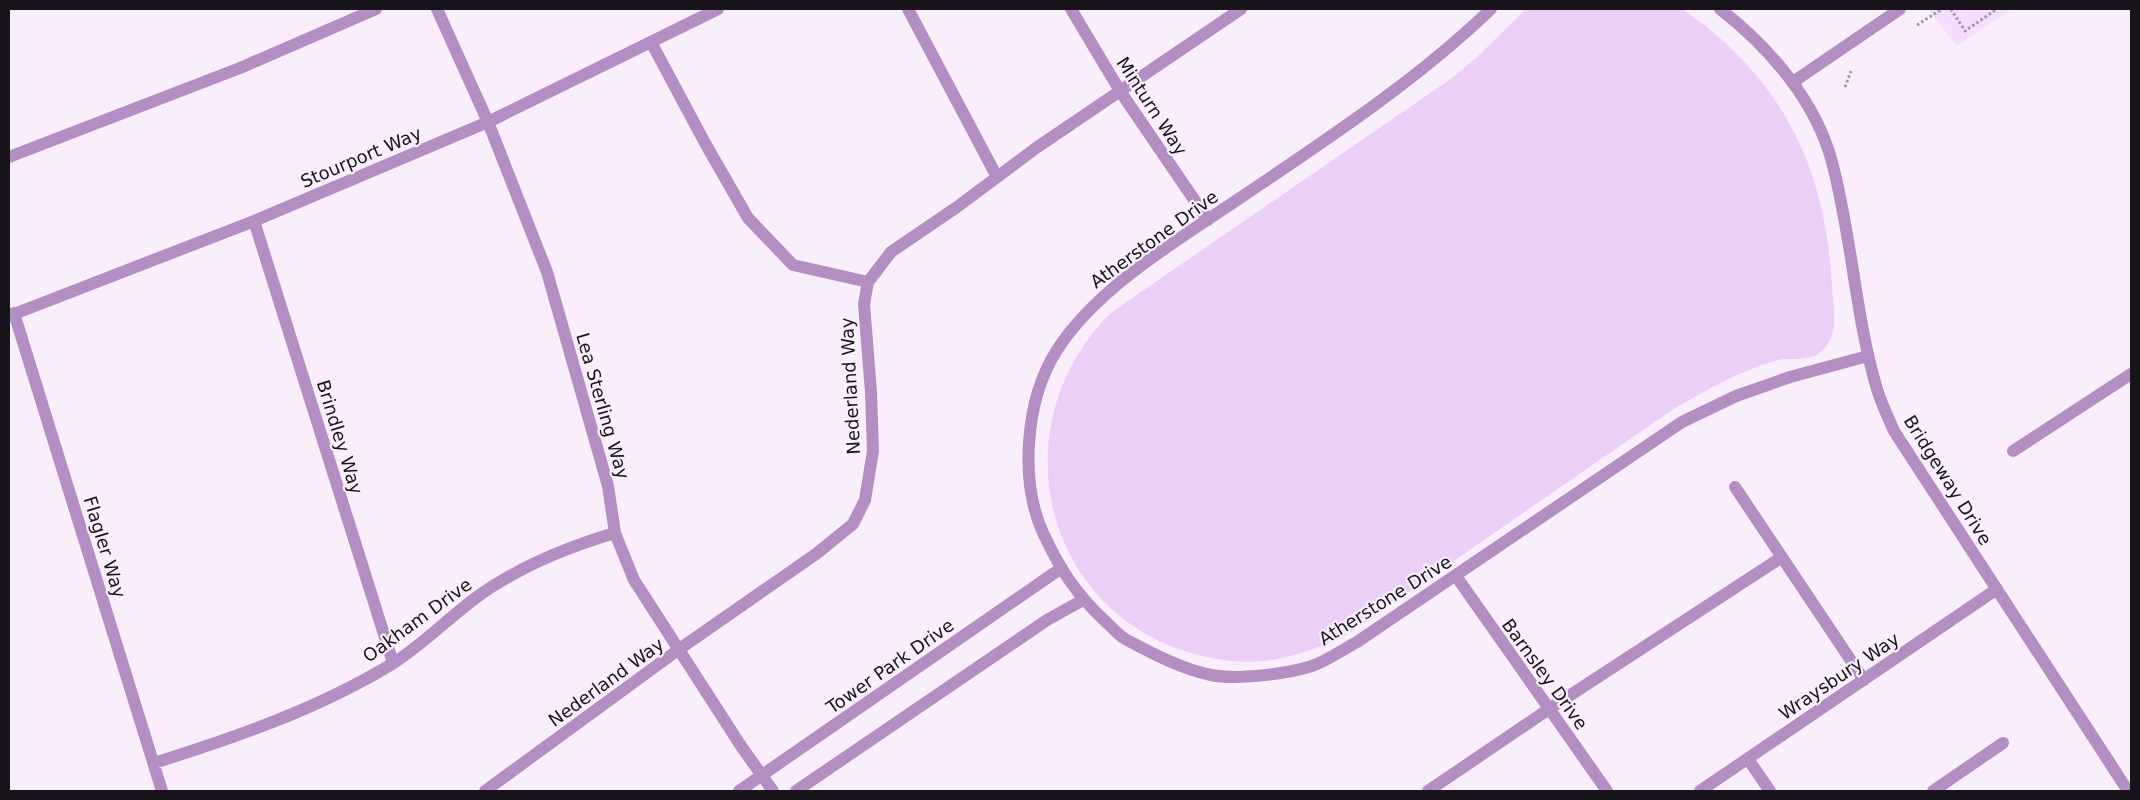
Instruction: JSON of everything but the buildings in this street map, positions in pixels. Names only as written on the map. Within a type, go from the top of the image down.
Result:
[{"type":"street","points":[[9,157],[240,68],[376,9]]},
{"type":"street","name":"Lea Sterling Way","points":[[437,9],[488,122],[547,272],[608,486],[615,533],[634,580],[678,650],[773,791]]},
{"type":"street","name":"Stourport Way","points":[[12,315],[254,221],[488,122],[718,9]]},
{"type":"street","points":[[908,9],[997,177]]},
{"type":"street","name":"Minturn Way","points":[[1070,9],[1120,91],[1208,220]]},
{"type":"street","name":"Nederland Way","points":[[485,791],[678,650],[816,554],[853,524],[866,500],[873,452],[864,304],[868,282],[891,252],[1036,148],[1241,9]]},
{"type":"street","name":"Atherstone Drive","points":[[1491,9],[1456,43],[1314,148],[1123,280],[1092,307],[1057,350],[1037,392],[1029,438],[1030,480],[1038,522],[1060,568],[1083,600],[1123,638],[1161,658],[1212,675],[1264,676],[1313,666],[1357,642],[1682,422],[1736,396],[1790,377],[1868,356]]},
{"type":"street","name":"Bridgeway Drive","points":[[1720,9],[1765,47],[1793,82],[1816,120],[1832,161],[1868,356],[1877,392],[1894,431],[2128,791]]},
{"type":"street","points":[[1793,82],[1900,9]]},
{"type":"street","points":[[651,42],[748,218],[793,265],[868,282]]},
{"type":"street","name":"Brindley Way","points":[[254,221],[394,663]]},
{"type":"street","name":"Flagler Way","points":[[12,315],[162,791]]},
{"type":"street","points":[[2013,451],[2131,374]]},
{"type":"street","points":[[1735,488],[1864,680]]},
{"type":"street","name":"Oakham Drive","points":[[154,763],[283,718],[344,691],[394,663],[481,594],[519,571],[567,547],[615,533]]},
{"type":"street","points":[[1428,791],[1549,709],[1782,557]]},
{"type":"street","name":"Tower Park Drive","points":[[739,791],[1060,568]]},
{"type":"street","name":"Barnsley Drive","points":[[1456,576],[1607,791]]},
{"type":"street","name":"Wraysbury Way","points":[[1700,791],[1997,589]]},
{"type":"street","points":[[796,791],[1047,620],[1083,600]]},
{"type":"street","points":[[1933,791],[2003,743]]},
{"type":"street","points":[[1748,759],[1770,791]]},
{"type":"path","points":[[1951,9],[1965,31],[1997,9]]},
{"type":"shaded area","points":[[1526,9],[1682,9],[1717,36],[1747,64],[1772,95],[1792,129],[1808,165],[1820,203],[1828,244],[1834,311],[1834,327],[1829,342],[1819,354],[1807,358],[1780,360],[1761,365],[1722,382],[1672,410],[1345,636],[1325,645],[1274,660],[1251,662],[1227,660],[1204,656],[1170,646],[1125,620],[1090,586],[1065,545],[1051,500],[1048,453],[1056,406],[1074,360],[1112,312],[1452,78],[1477,57]]},
{"type":"shaded area","points":[[1928,9],[2011,9],[1957,46]]}]
